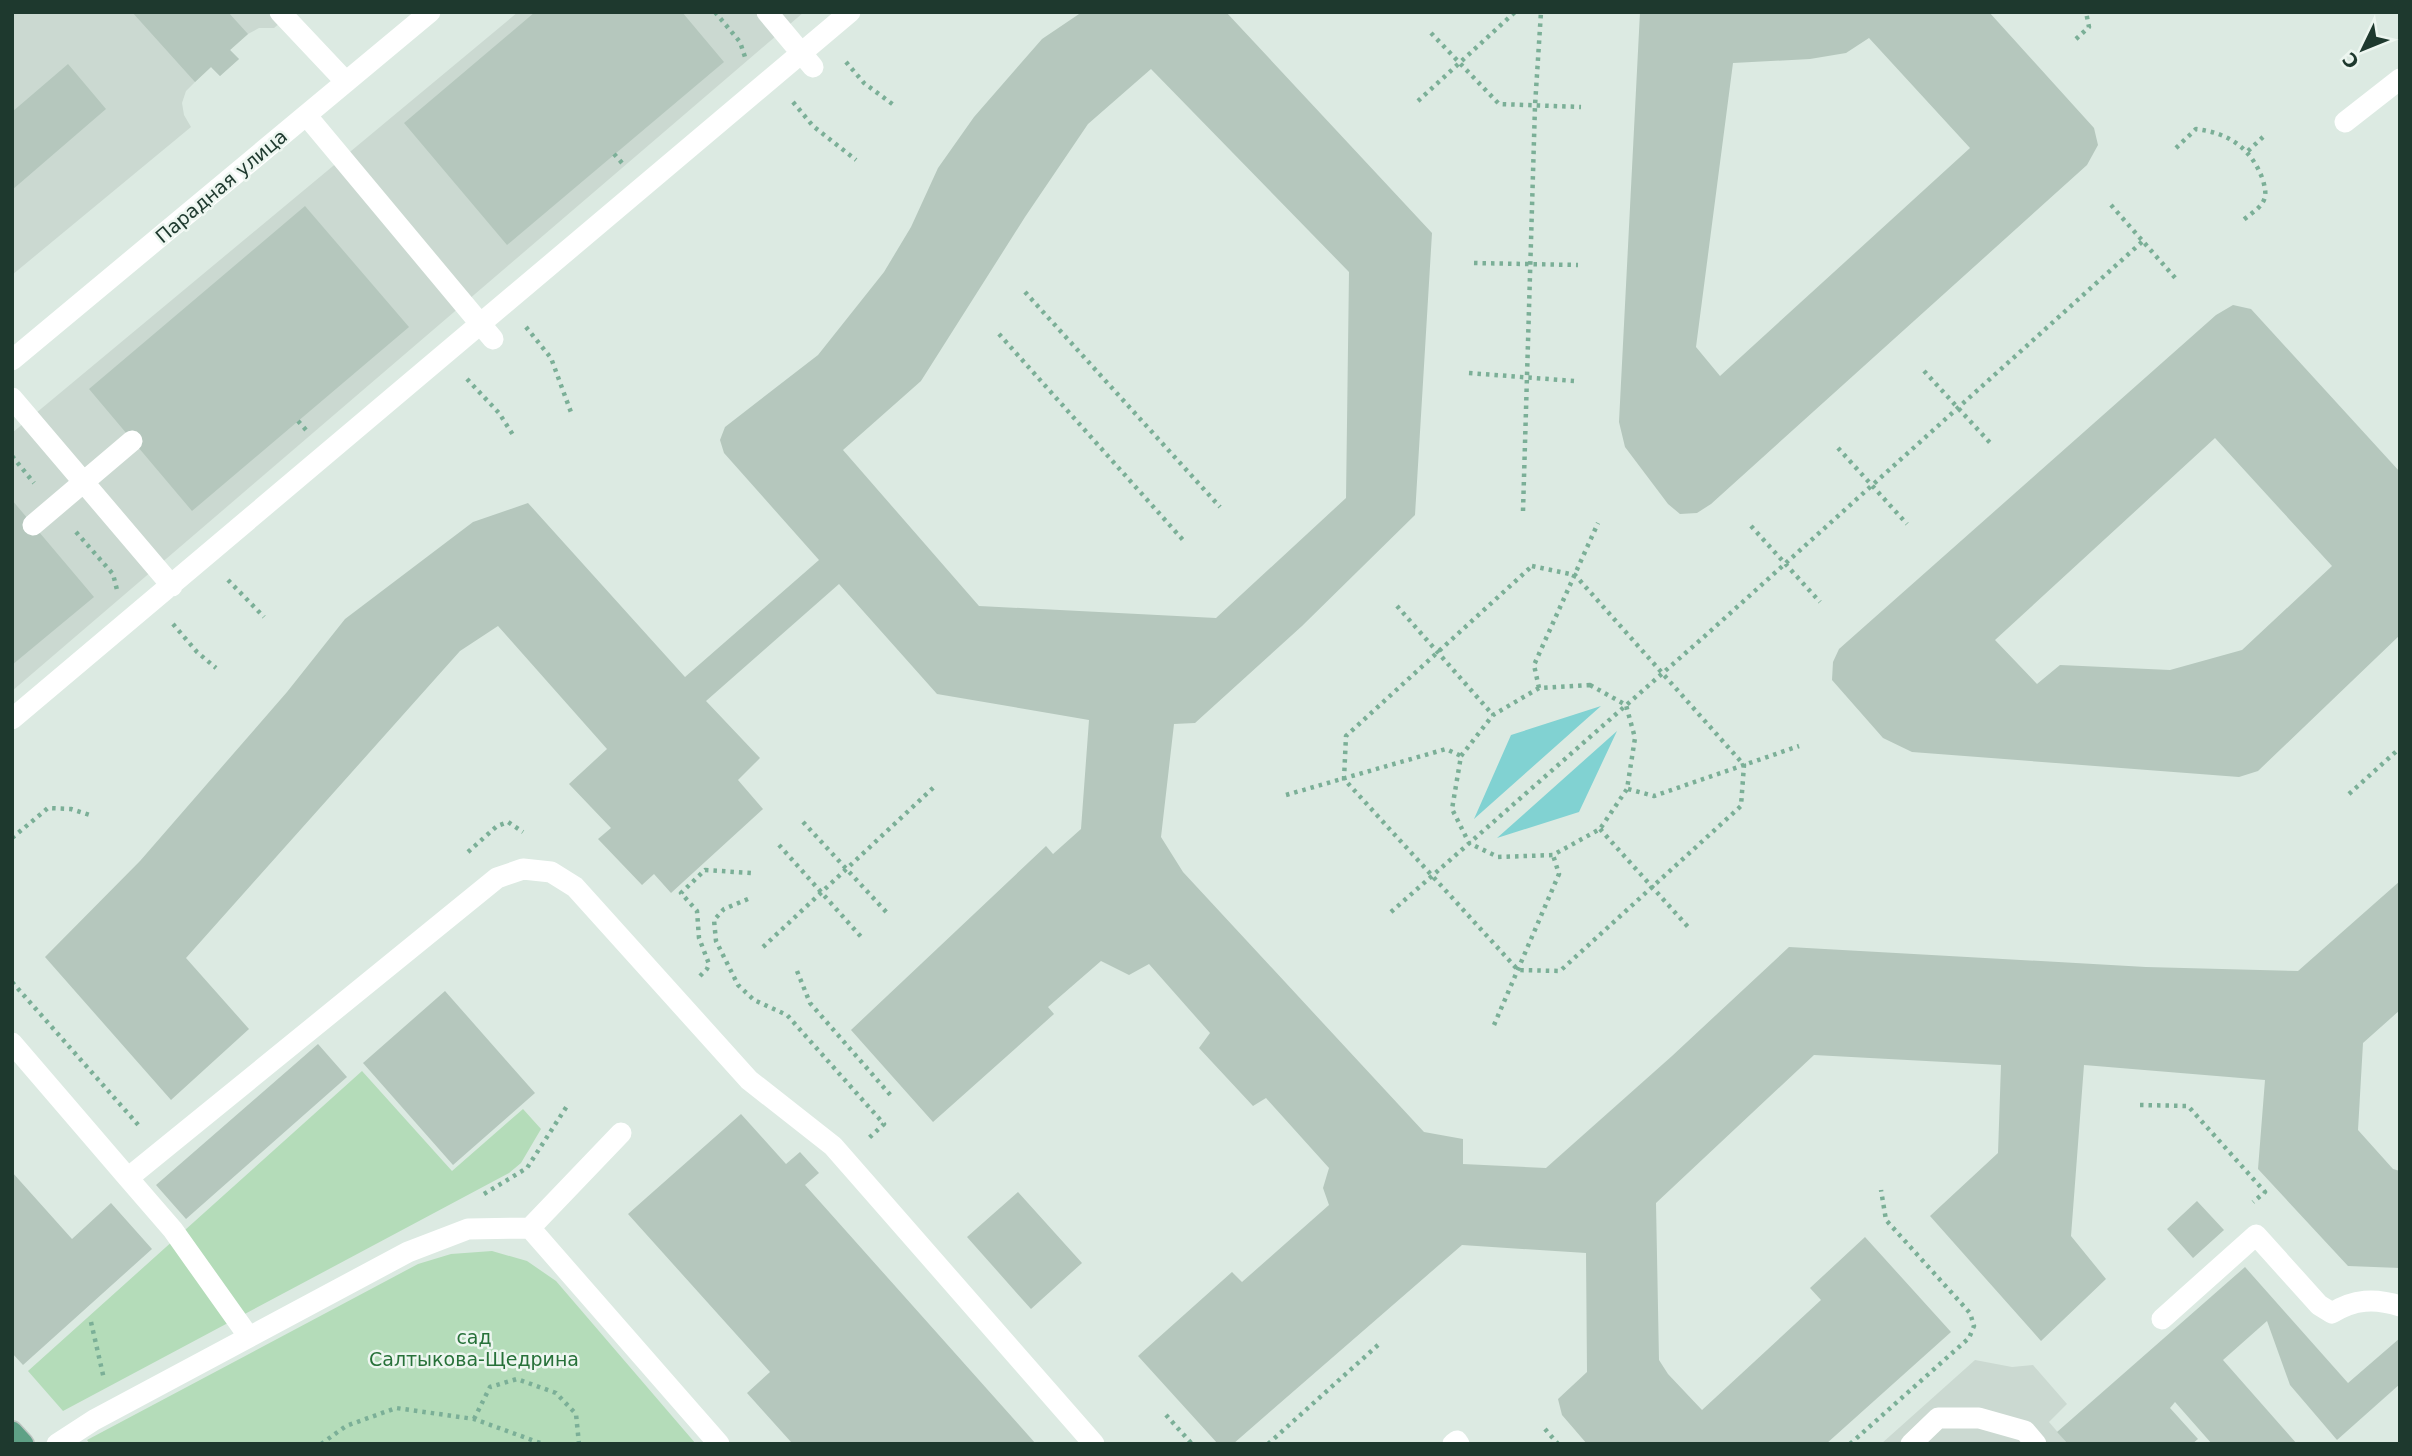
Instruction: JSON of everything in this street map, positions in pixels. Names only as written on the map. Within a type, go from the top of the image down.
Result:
[{"type":"main road","points":[[12,1432],[23,1444]]},
{"type":"street","points":[[280,12],[346,82]]},
{"type":"street","name":"Парадная улица","points":[[12,360],[430,12]]},
{"type":"street","points":[[767,12],[807,60]]},
{"type":"street","points":[[12,719],[181,585],[487,332],[807,60],[850,12]]},
{"type":"street","points":[[2346,122],[2400,79]]},
{"type":"street","points":[[306,115],[487,332]]},
{"type":"street","points":[[12,398],[84,482],[181,585]]},
{"type":"street","points":[[33,525],[132,441]]},
{"type":"street","points":[[128,1178],[496,878],[523,869],[551,872],[575,887],[749,1080],[833,1146],[1094,1444]]},
{"type":"street","points":[[12,1043],[173,1230],[249,1337]]},
{"type":"street","points":[[57,1444],[111,1411],[408,1252],[468,1229],[530,1228],[621,1133]]},
{"type":"street","points":[[530,1228],[719,1444]]},
{"type":"street","points":[[2162,1319],[2256,1235],[2319,1305],[2332,1313],[2344,1305],[2369,1299],[2400,1306]]},
{"type":"street","points":[[1911,1444],[1938,1418],[1979,1418],[2025,1431],[2036,1444]]},
{"type":"street","points":[[1453,1444],[1457,1441],[1459,1444]]},
{"type":"path","points":[[715,12],[740,41],[746,55],[743,68]]},
{"type":"path","points":[[1418,101],[1516,12]]},
{"type":"path","points":[[1523,511],[1535,106],[1541,12]]},
{"type":"path","points":[[2076,38],[2089,27],[2086,12]]},
{"type":"path","points":[[1431,33],[1499,104],[1581,107]]},
{"type":"path","points":[[856,74],[895,106]]},
{"type":"path","points":[[805,117],[856,160]]},
{"type":"path","points":[[2176,148],[2196,129],[2231,138],[2248,151],[2266,190],[2263,203],[2242,221]]},
{"type":"path","points":[[2248,151],[2263,137]]},
{"type":"path","points":[[2111,205],[2177,281]]},
{"type":"path","points":[[1391,912],[2143,241]]},
{"type":"path","points":[[1474,263],[1578,265]]},
{"type":"path","points":[[1025,292],[1220,507]]},
{"type":"path","points":[[999,334],[1183,540]]},
{"type":"path","points":[[539,343],[551,358],[572,415]]},
{"type":"path","points":[[1924,371],[1993,446]]},
{"type":"path","points":[[1469,373],[1574,381]]},
{"type":"path","points":[[483,395],[499,413],[514,438]]},
{"type":"path","points":[[1838,449],[1907,524]]},
{"type":"path","points":[[12,457],[113,574],[116,597]]},
{"type":"path","points":[[1539,688],[1534,665],[1598,523]]},
{"type":"path","points":[[1751,526],[1820,602]]},
{"type":"path","points":[[1532,566],[1575,575],[1744,765],[1741,806],[1560,971],[1518,970],[1344,779],[1346,736],[1437,653],[1532,566]]},
{"type":"path","points":[[238,591],[264,617]]},
{"type":"path","points":[[1396,607],[1493,715]]},
{"type":"path","points":[[188,642],[216,668]]},
{"type":"path","points":[[1590,685],[1626,705],[1635,738],[1627,789],[1600,829],[1553,855],[1497,858],[1469,843],[1452,809],[1461,756],[1493,715],[1539,688],[1590,685]]},
{"type":"path","points":[[1627,789],[1654,796],[1799,746]]},
{"type":"path","points":[[2349,794],[2400,748]]},
{"type":"path","points":[[1286,795],[1446,749],[1461,756]]},
{"type":"path","points":[[763,947],[934,787]]},
{"type":"path","points":[[12,838],[48,808],[71,809],[93,816]]},
{"type":"path","points":[[468,852],[498,826],[508,822],[523,832],[534,835]]},
{"type":"path","points":[[803,822],[889,915]]},
{"type":"path","points":[[1600,829],[1689,928]]},
{"type":"path","points":[[513,841],[523,832]]},
{"type":"path","points":[[779,845],[863,939]]},
{"type":"path","points":[[1494,1025],[1559,874],[1553,855]]},
{"type":"path","points":[[692,984],[709,964],[699,937],[697,911],[681,893],[705,870],[751,873]]},
{"type":"path","points":[[748,899],[724,909],[714,920],[716,941],[726,965],[738,985],[754,1000],[787,1015],[884,1124],[866,1141]]},
{"type":"path","points":[[797,971],[810,1003],[893,1098]]},
{"type":"path","points":[[12,982],[148,1136]]},
{"type":"path","points":[[2140,1105],[2188,1106],[2265,1192],[2253,1202],[2256,1206]]},
{"type":"path","points":[[1850,1444],[1969,1338],[1974,1326],[1970,1313],[1886,1220],[1881,1190]]},
{"type":"path","points":[[91,1322],[111,1411]]},
{"type":"path","points":[[1268,1444],[1378,1345]]},
{"type":"path","points":[[474,1419],[490,1387],[517,1379],[556,1393],[576,1414],[579,1444]]},
{"type":"path","points":[[321,1444],[346,1426],[396,1408],[474,1419],[543,1444]]},
{"type":"path","points":[[1166,1415],[1192,1444]]},
{"type":"path","points":[[1545,1429],[1558,1444]]},
{"type":"shaded area","points":[[12,12],[293,12],[274,28],[259,28],[248,34],[230,50],[239,59],[220,76],[211,67],[186,91],[182,103],[184,115],[191,127],[12,275]]},
{"type":"shaded area","points":[[518,12],[804,12],[12,691],[12,433]]},
{"type":"shaded area","points":[[1975,1360],[2012,1367],[2033,1365],[2067,1404],[2049,1422],[2068,1444],[1881,1444]]},
{"type":"green space","points":[[362,1071],[452,1171],[523,1109],[541,1129],[521,1163],[509,1173],[63,1411],[28,1371]]},
{"type":"green space","name":"сад Салтыкова-Щедрина","points":[[492,1251],[527,1261],[556,1281],[696,1444],[90,1444],[87,1440],[418,1264],[451,1254]]},
{"type":"water","points":[[1601,706],[1474,819],[1511,735]]},
{"type":"water","points":[[1617,731],[1579,812],[1497,838]]},
{"type":"building","points":[[132,12],[228,12],[248,34],[230,50],[239,59],[220,76],[211,67],[195,82]]},
{"type":"building","points":[[535,12],[682,12],[724,62],[507,245],[404,123]]},
{"type":"building","points":[[1082,12],[1226,12],[1432,233],[1415,515],[1302,626],[1195,723],[1174,724],[1161,837],[1183,872],[1424,1132],[1463,1139],[1463,1164],[1546,1168],[1789,947],[2146,967],[2298,971],[2400,881],[2400,1010],[2363,1043],[2358,1130],[2393,1169],[2400,1171],[2400,1268],[2348,1266],[2258,1169],[2265,1080],[2084,1065],[2071,1236],[2106,1279],[2041,1341],[1930,1216],[1998,1153],[2001,1065],[1814,1055],[1656,1203],[1659,1360],[1668,1374],[1702,1410],[1821,1300],[1810,1288],[1865,1237],[1951,1332],[1826,1444],[1587,1444],[1562,1415],[1558,1399],[1587,1372],[1586,1253],[1462,1245],[1233,1444],[1218,1444],[1138,1356],[1232,1272],[1242,1282],[1329,1205],[1323,1188],[1329,1168],[1266,1098],[1253,1106],[1199,1048],[1210,1033],[1149,964],[1129,975],[1101,961],[1048,1007],[1054,1014],[933,1122],[851,1030],[1046,846],[1053,854],[1081,829],[1089,720],[937,694],[839,584],[706,701],[760,758],[738,780],[763,809],[671,893],[654,874],[642,885],[598,839],[611,828],[569,784],[607,749],[498,626],[460,651],[186,958],[249,1029],[171,1100],[45,957],[140,861],[287,692],[345,619],[473,522],[528,503],[685,677],[819,560],[724,453],[720,440],[725,427],[818,355],[884,272],[911,227],[938,168],[974,117],[1042,39]],"holes":[[[1151,69],[1349,272],[1346,498],[1216,618],[979,606],[843,450],[921,381],[1025,217],[1088,124]]]},
{"type":"building","points":[[1640,12],[1989,12],[2094,128],[2098,145],[2087,165],[1711,504],[1697,513],[1680,514],[1668,504],[1625,447],[1619,422]],"holes":[[[1869,38],[1970,148],[1720,376],[1696,347],[1733,63],[1810,59],[1846,53]]]},
{"type":"building","points":[[68,64],[106,109],[12,190],[12,112]]},
{"type":"building","points":[[305,206],[409,327],[192,511],[89,389]]},
{"type":"building","points":[[2233,305],[2251,309],[2400,472],[2400,635],[2258,771],[2239,777],[1912,752],[1883,738],[1832,680],[1833,662],[1839,649],[2216,315]],"holes":[[[2215,438],[2332,566],[2242,650],[2170,670],[2060,665],[2037,684],[1995,640]]]},
{"type":"building","points":[[12,500],[94,597],[12,665]]},
{"type":"building","points":[[445,991],[535,1093],[453,1165],[363,1063]]},
{"type":"building","points":[[318,1044],[347,1077],[186,1219],[156,1185]]},
{"type":"building","points":[[741,1114],[786,1164],[800,1152],[819,1173],[805,1185],[1036,1444],[791,1442],[747,1393],[770,1372],[628,1214]]},
{"type":"building","points":[[12,1172],[72,1239],[111,1203],[152,1249],[23,1365],[12,1353]]},
{"type":"building","points":[[1018,1192],[1082,1263],[1031,1309],[967,1237]]},
{"type":"building","points":[[2197,1201],[2224,1230],[2193,1258],[2167,1229]]},
{"type":"building","points":[[2245,1267],[2348,1383],[2400,1338],[2400,1384],[2337,1440],[2290,1385],[2267,1321],[2223,1360],[2297,1444],[2212,1444],[2175,1402],[2170,1408],[2198,1439],[2192,1444],[2068,1444],[2057,1432]]}]
